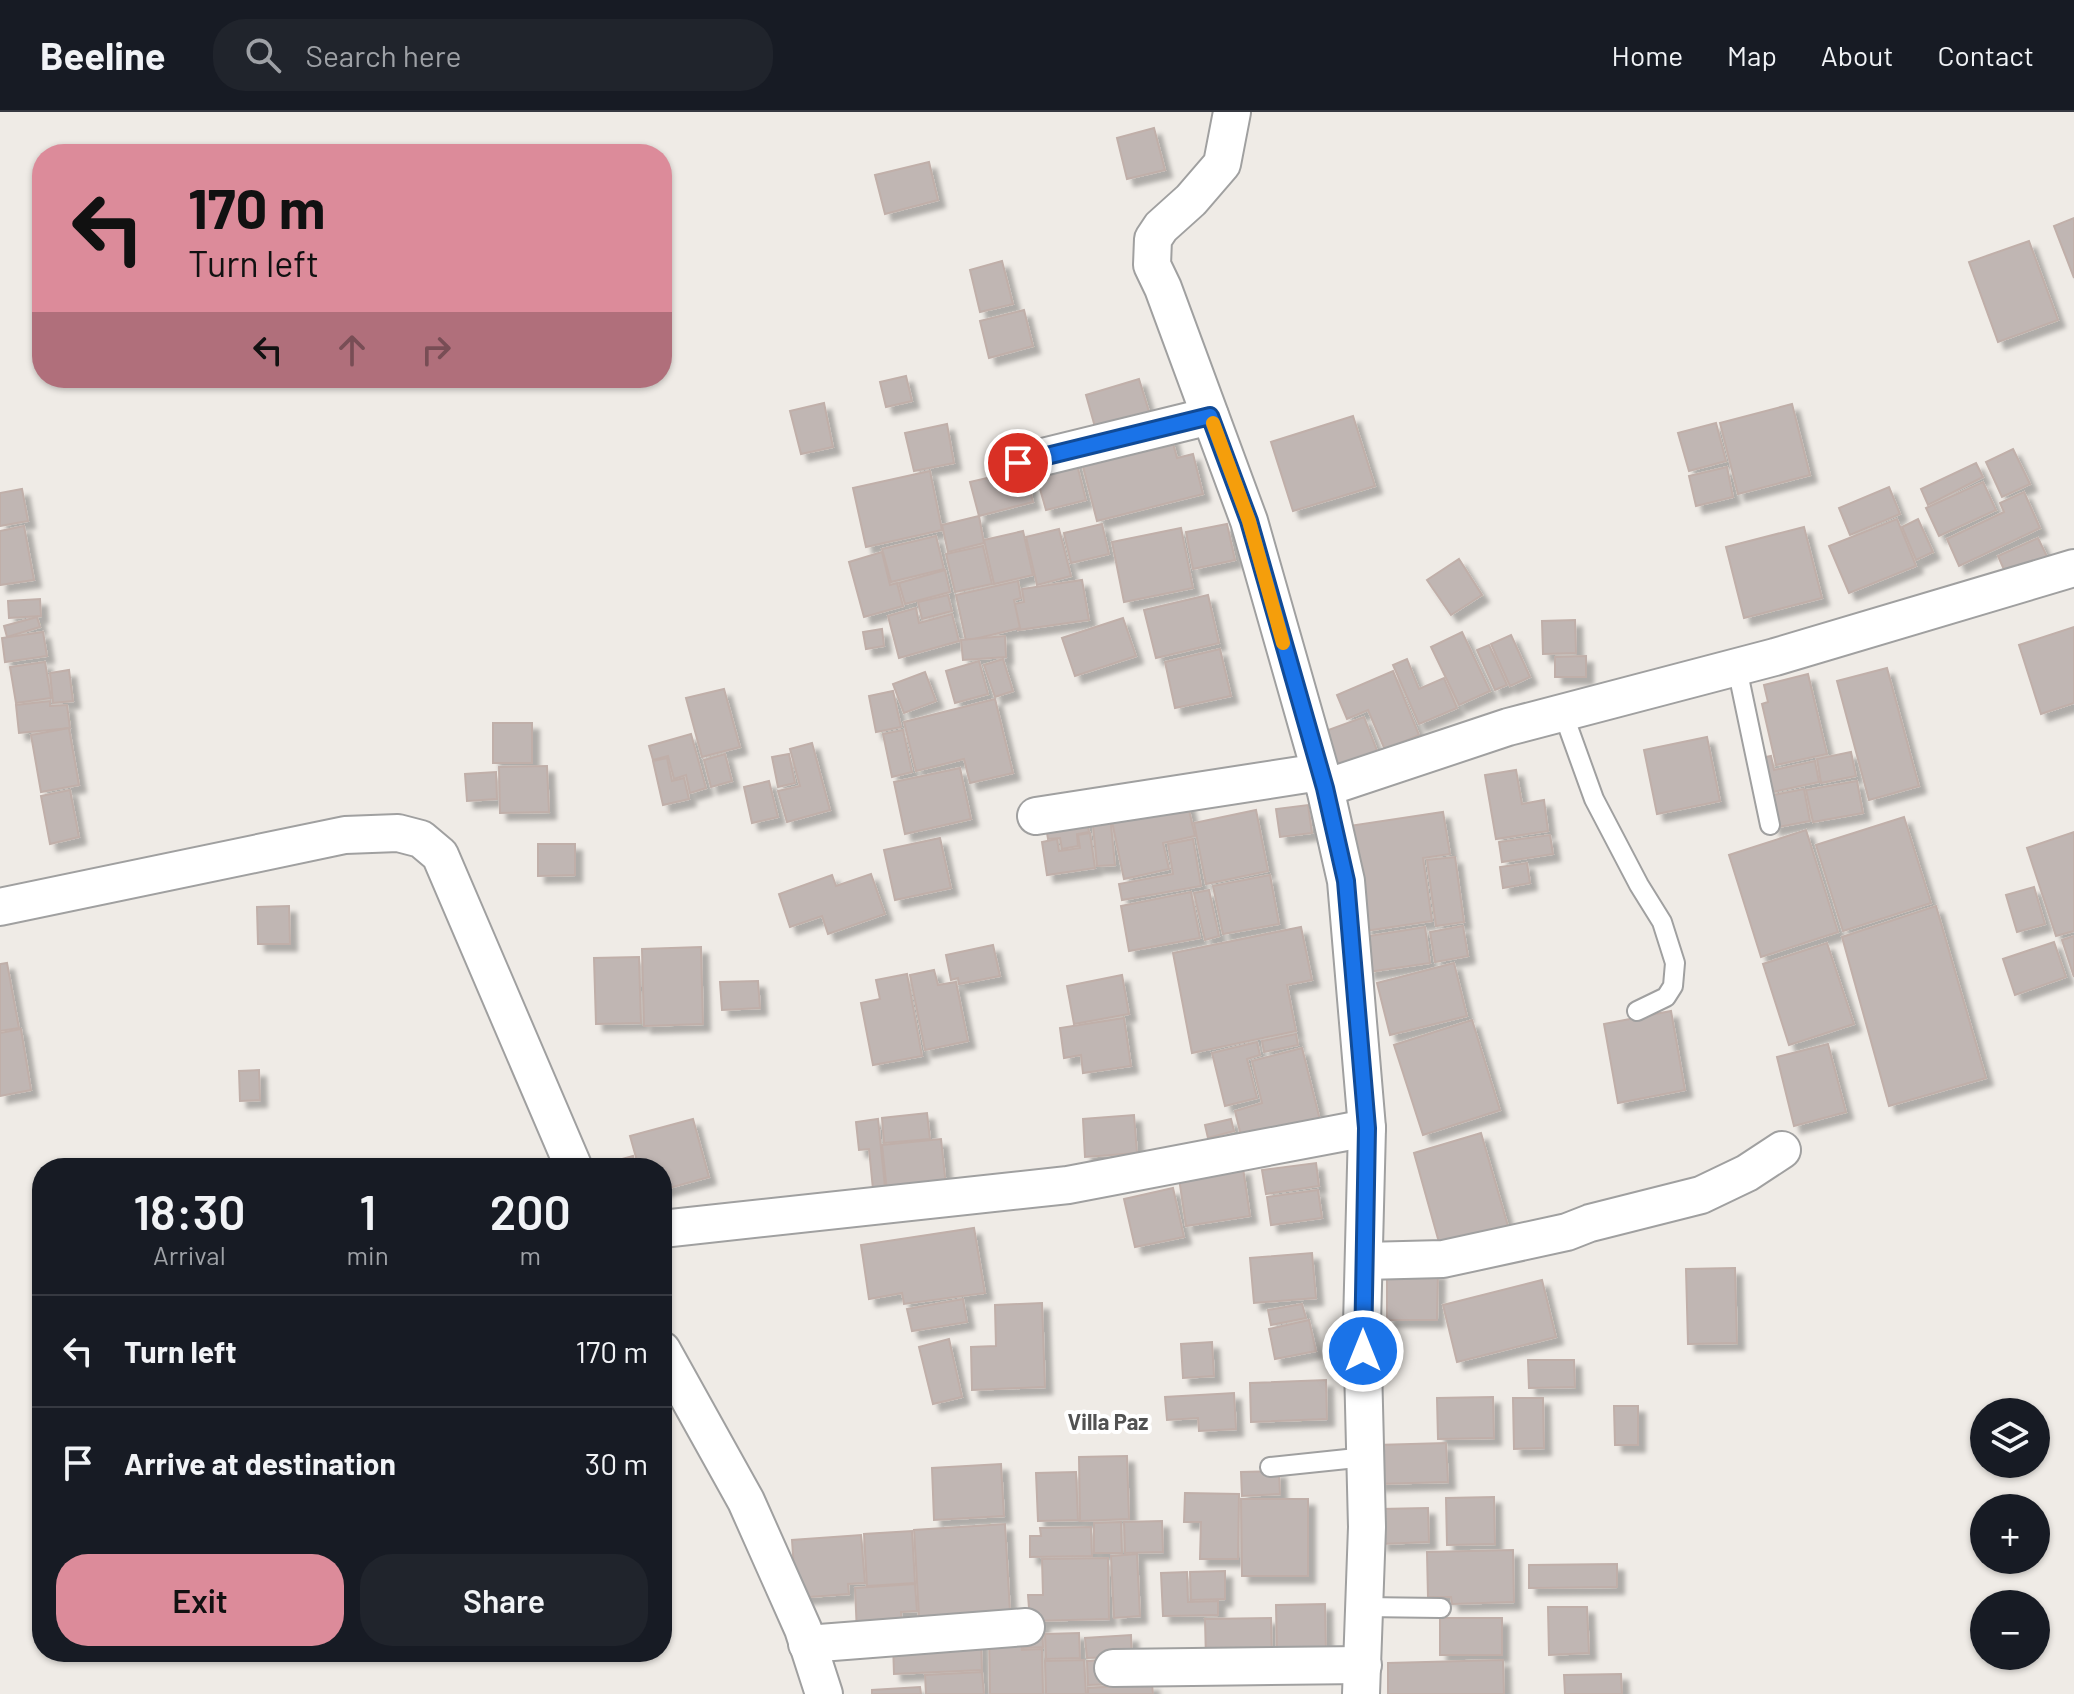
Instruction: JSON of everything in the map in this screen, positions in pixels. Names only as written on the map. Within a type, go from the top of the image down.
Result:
[{"type":"street","points":[[1113,1668],[1362,1680],[1366,1457],[1362,1325],[1367,1128],[1346,881],[1323,780],[1249,521],[1152,265],[1153,239],[1161,227],[1191,200],[1222,164],[1232,112]]},
{"type":"street","points":[[1018,463],[1210,416]]},
{"type":"street","points":[[1036,816],[1323,780],[1508,727],[1737,668],[2074,568]]},
{"type":"street","points":[[0,907],[345,835],[398,833],[421,839],[440,855],[570,1158]]},
{"type":"street","points":[[672,1228],[1068,1185],[1367,1128]]},
{"type":"street","points":[[1364,1261],[1443,1259],[1567,1232],[1590,1223],[1701,1195],[1747,1173],[1782,1150]]},
{"type":"street","points":[[672,1368],[746,1501],[803,1629],[824,1694]]},
{"type":"street","points":[[807,1644],[1026,1627]]},
{"type":"lane","points":[[1737,668],[1770,825]]},
{"type":"lane","points":[[1563,713],[1594,799],[1662,922],[1675,963],[1673,986],[1666,997],[1637,1011]]},
{"type":"lane","points":[[1270,1467],[1366,1457]]},
{"type":"lane","points":[[1364,1607],[1441,1608]]},
{"type":"building","points":[[1154,128],[1165,170],[1127,179],[1117,138]]},
{"type":"building","points":[[929,162],[938,200],[885,214],[875,175]]},
{"type":"building","points":[[2074,218],[2074,278],[2054,226]]},
{"type":"building","points":[[2029,241],[2058,320],[1998,342],[1969,262]]},
{"type":"building","points":[[1002,261],[1013,304],[980,312],[970,270]]},
{"type":"building","points":[[1024,310],[1033,346],[989,358],[980,321]]},
{"type":"building","points":[[906,376],[912,401],[886,407],[880,382]]},
{"type":"building","points":[[1139,379],[1151,418],[1097,434],[1086,395]]},
{"type":"building","points":[[824,403],[833,447],[801,454],[790,411]]},
{"type":"building","points":[[1792,404],[1810,475],[1738,494],[1720,423]]},
{"type":"building","points":[[1353,416],[1375,486],[1293,511],[1271,442]]},
{"type":"building","points":[[1716,423],[1726,461],[1689,471],[1678,433]]},
{"type":"building","points":[[947,424],[954,463],[914,471],[905,433]]},
{"type":"building","points":[[1171,436],[1177,458],[1193,454],[1203,494],[1097,521],[1081,459]]},
{"type":"building","points":[[2013,449],[2030,484],[2002,497],[1986,462]]},
{"type":"building","points":[[1075,457],[1086,500],[1046,510],[1034,468]]},
{"type":"building","points":[[1976,463],[1983,477],[1928,505],[1921,489]]},
{"type":"building","points":[[1727,467],[1733,497],[1696,506],[1689,476]]},
{"type":"building","points":[[1025,469],[1033,502],[979,516],[970,482]]},
{"type":"building","points":[[930,471],[942,530],[866,547],[853,488]]},
{"type":"building","points":[[1983,482],[1996,510],[1939,536],[1926,508]]},
{"type":"building","points":[[1889,487],[1900,514],[1850,535],[1839,508]]},
{"type":"building","points":[[22,489],[28,521],[0,526],[0,493]]},
{"type":"building","points":[[2024,492],[2040,528],[1959,566],[1947,539],[2004,512],[2000,503]]},
{"type":"building","points":[[979,516],[984,543],[948,552],[942,525]]},
{"type":"building","points":[[1897,519],[1916,566],[1849,593],[1829,546]]},
{"type":"building","points":[[1918,519],[1933,552],[1916,560],[1902,527]]},
{"type":"building","points":[[1102,524],[1109,554],[1071,563],[1064,533]]},
{"type":"building","points":[[1227,524],[1235,560],[1193,569],[1186,532]]},
{"type":"building","points":[[24,526],[34,580],[0,585],[0,531]]},
{"type":"building","points":[[1804,527],[1822,598],[1744,618],[1726,547]]},
{"type":"building","points":[[1181,528],[1193,588],[1124,602],[1112,542]]},
{"type":"building","points":[[1059,529],[1071,576],[1037,585],[1026,537]]},
{"type":"building","points":[[1023,531],[1033,575],[994,584],[984,540]]},
{"type":"building","points":[[936,536],[944,569],[891,582],[882,549]]},
{"type":"building","points":[[2038,538],[2050,563],[2009,581],[1998,556]]},
{"type":"building","points":[[983,546],[992,584],[955,592],[946,554]]},
{"type":"building","points":[[882,552],[890,585],[897,583],[903,606],[864,617],[849,562]]},
{"type":"building","points":[[1459,559],[1482,595],[1451,615],[1427,580]]},
{"type":"building","points":[[945,570],[950,592],[905,604],[899,583]]},
{"type":"building","points":[[1082,580],[1089,620],[1018,630],[1014,604],[1024,602],[1022,589]]},
{"type":"building","points":[[1018,581],[1021,598],[1014,600],[1020,628],[966,641],[956,595]]},
{"type":"building","points":[[948,595],[952,611],[922,619],[918,602]]},
{"type":"building","points":[[1208,595],[1219,643],[1156,658],[1144,610]]},
{"type":"building","points":[[40,599],[41,616],[9,618],[8,601]]},
{"type":"building","points":[[916,608],[919,623],[952,614],[959,641],[899,658],[888,616]]},
{"type":"building","points":[[37,617],[40,627],[7,637],[4,626]]},
{"type":"building","points":[[1123,618],[1136,656],[1075,676],[1062,638]]},
{"type":"building","points":[[1575,620],[1576,653],[1543,654],[1542,621]]},
{"type":"building","points":[[2074,627],[2074,703],[2041,714],[2019,645]]},
{"type":"building","points":[[882,629],[884,646],[866,649],[863,632]]},
{"type":"building","points":[[43,632],[47,656],[5,662],[2,638]]},
{"type":"building","points":[[1462,632],[1490,691],[1459,705],[1431,647]]},
{"type":"building","points":[[1511,635],[1530,677],[1510,686],[1491,644]]},
{"type":"building","points":[[1005,636],[1006,657],[963,660],[961,640]]},
{"type":"building","points":[[1489,645],[1507,685],[1495,690],[1477,650]]},
{"type":"building","points":[[1220,649],[1231,696],[1175,708],[1165,662]]},
{"type":"building","points":[[1586,656],[1586,677],[1555,677],[1555,657]]},
{"type":"building","points":[[1003,659],[1013,691],[995,697],[984,665]]},
{"type":"building","points":[[1407,659],[1419,689],[1444,678],[1457,708],[1419,724],[1393,665]]},
{"type":"building","points":[[979,661],[988,694],[955,703],[946,671]]},
{"type":"building","points":[[45,662],[51,698],[16,703],[10,667]]},
{"type":"building","points":[[1887,668],[1919,786],[1869,800],[1837,681]]},
{"type":"building","points":[[69,670],[73,701],[53,703],[50,673]]},
{"type":"building","points":[[1393,671],[1419,735],[1385,750],[1368,710],[1347,719],[1337,695]]},
{"type":"building","points":[[925,672],[936,701],[904,713],[893,684]]},
{"type":"building","points":[[1808,674],[1827,754],[1776,765],[1762,704],[1768,702],[1764,685]]},
{"type":"building","points":[[724,689],[740,747],[702,757],[686,698]]},
{"type":"building","points":[[893,691],[901,727],[876,732],[869,696]]},
{"type":"building","points":[[995,699],[1013,773],[970,783],[964,759],[916,771],[904,722]]},
{"type":"building","points":[[50,701],[50,706],[67,705],[70,728],[19,733],[16,705]]},
{"type":"building","points":[[1364,717],[1381,761],[1337,777],[1320,733]]},
{"type":"building","points":[[493,723],[532,723],[532,763],[493,763]]},
{"type":"building","points":[[69,728],[79,785],[41,792],[31,735]]},
{"type":"building","points":[[903,730],[912,772],[892,777],[883,734]]},
{"type":"building","points":[[691,734],[706,788],[690,793],[686,775],[674,779],[668,756],[653,760],[649,746]]},
{"type":"building","points":[[1707,737],[1720,801],[1657,814],[1644,750]]},
{"type":"building","points":[[812,743],[830,810],[787,822],[778,791],[800,786],[790,749]]},
{"type":"building","points":[[1851,752],[1856,776],[1821,783],[1817,759]]},
{"type":"building","points":[[725,754],[732,781],[711,787],[704,760]]},
{"type":"building","points":[[789,754],[795,783],[778,787],[772,757]]},
{"type":"building","points":[[1771,756],[1774,770],[1815,761],[1819,782],[1768,793],[1761,758]]},
{"type":"building","points":[[667,758],[672,781],[684,778],[689,799],[663,805],[653,761]]},
{"type":"building","points":[[547,766],[549,812],[500,813],[499,767]]},
{"type":"building","points":[[960,768],[971,819],[905,834],[894,782]]},
{"type":"building","points":[[1516,770],[1522,804],[1544,800],[1548,831],[1496,839],[1485,775]]},
{"type":"building","points":[[496,772],[497,799],[467,801],[465,774]]},
{"type":"building","points":[[769,781],[778,817],[752,823],[744,787]]},
{"type":"building","points":[[1857,781],[1863,813],[1813,822],[1806,790]]},
{"type":"building","points":[[1804,789],[1810,821],[1773,828],[1768,796]]},
{"type":"building","points":[[70,790],[79,837],[50,844],[41,796]]},
{"type":"building","points":[[1186,797],[1195,836],[1163,843],[1169,869],[1124,879],[1110,812]]},
{"type":"building","points":[[1308,805],[1312,833],[1280,837],[1276,809]]},
{"type":"building","points":[[1256,810],[1268,871],[1206,884],[1194,823]]},
{"type":"building","points":[[1443,812],[1450,854],[1423,858],[1432,921],[1365,931],[1349,826]]},
{"type":"building","points":[[1086,814],[1089,832],[1077,834],[1078,846],[1062,849],[1060,838],[1048,839],[1045,820]]},
{"type":"building","points":[[1110,815],[1115,865],[1097,866],[1092,816]]},
{"type":"building","points":[[1904,817],[1931,903],[1843,931],[1816,845]]},
{"type":"building","points":[[1806,830],[1838,932],[1761,957],[1729,855]]},
{"type":"building","points":[[2074,832],[2074,931],[2056,936],[2027,848]]},
{"type":"building","points":[[1090,833],[1095,868],[1047,875],[1042,842],[1057,839],[1059,851],[1080,848],[1078,835]]},
{"type":"building","points":[[1550,835],[1553,854],[1502,862],[1499,842]]},
{"type":"building","points":[[940,838],[951,888],[895,900],[884,850]]},
{"type":"building","points":[[1193,839],[1201,886],[1122,900],[1119,884],[1173,874],[1168,844]]},
{"type":"building","points":[[538,844],[575,844],[575,875],[538,876]]},
{"type":"building","points":[[1455,857],[1464,922],[1436,926],[1427,860]]},
{"type":"building","points":[[1527,863],[1530,883],[1503,888],[1500,867]]},
{"type":"building","points":[[871,874],[885,914],[828,934],[822,916],[790,927],[779,894],[832,875],[836,886]]},
{"type":"building","points":[[1270,875],[1279,924],[1223,934],[1213,886]]},
{"type":"building","points":[[2034,887],[2045,924],[2017,932],[2006,895]]},
{"type":"building","points":[[1209,890],[1219,936],[1205,940],[1194,893]]},
{"type":"building","points":[[1191,892],[1200,938],[1129,951],[1121,906]]},
{"type":"building","points":[[289,906],[290,944],[258,944],[257,907]]},
{"type":"building","points":[[1936,906],[1986,1078],[1889,1106],[1842,937]]},
{"type":"building","points":[[1463,926],[1468,956],[1435,962],[1430,932]]},
{"type":"building","points":[[1301,927],[1312,980],[1287,985],[1296,1031],[1192,1053],[1173,953]]},
{"type":"building","points":[[1425,927],[1430,963],[1368,972],[1363,937]]},
{"type":"building","points":[[2074,936],[2074,977],[2062,940]]},
{"type":"building","points":[[2054,942],[2066,977],[2015,995],[2003,959]]},
{"type":"building","points":[[1827,943],[1854,1024],[1789,1045],[1763,964]]},
{"type":"building","points":[[993,945],[1000,976],[959,984],[958,978],[951,980],[946,955]]},
{"type":"building","points":[[701,947],[703,1024],[644,1026],[642,949]]},
{"type":"building","points":[[639,957],[641,1023],[596,1024],[594,958]]},
{"type":"building","points":[[7,963],[19,1028],[0,1031],[0,964]]},
{"type":"building","points":[[1454,963],[1467,1016],[1390,1035],[1377,983]]},
{"type":"building","points":[[934,970],[938,985],[956,982],[968,1041],[925,1050],[910,975]]},
{"type":"building","points":[[907,974],[922,1056],[873,1065],[861,1003],[880,999],[876,980]]},
{"type":"building","points":[[1122,975],[1129,1014],[1074,1024],[1067,986]]},
{"type":"building","points":[[758,981],[760,1008],[722,1010],[720,982]]},
{"type":"building","points":[[1671,1011],[1685,1090],[1618,1103],[1604,1024]]},
{"type":"building","points":[[1124,1018],[1131,1066],[1083,1073],[1081,1055],[1064,1058],[1060,1028]]},
{"type":"building","points":[[1472,1020],[1500,1110],[1423,1135],[1394,1045]]},
{"type":"building","points":[[21,1029],[31,1090],[0,1096],[0,1033]]},
{"type":"building","points":[[1296,1034],[1298,1045],[1264,1052],[1262,1041]]},
{"type":"building","points":[[1257,1042],[1260,1055],[1247,1059],[1257,1098],[1225,1106],[1212,1053]]},
{"type":"building","points":[[1828,1044],[1846,1112],[1794,1126],[1777,1057]]},
{"type":"building","points":[[1302,1048],[1321,1124],[1243,1144],[1235,1111],[1262,1103],[1252,1061]]},
{"type":"building","points":[[259,1070],[260,1100],[240,1101],[239,1071]]},
{"type":"building","points":[[927,1113],[930,1139],[884,1143],[882,1118]]},
{"type":"building","points":[[1134,1115],[1137,1153],[1085,1157],[1083,1119]]},
{"type":"building","points":[[693,1119],[709,1177],[672,1187],[672,1158],[636,1158],[630,1136]]},
{"type":"building","points":[[878,1119],[885,1187],[873,1189],[869,1149],[859,1150],[856,1122]]},
{"type":"building","points":[[1231,1119],[1234,1131],[1208,1138],[1205,1125]]},
{"type":"building","points":[[1481,1133],[1510,1233],[1442,1253],[1414,1153]]},
{"type":"building","points":[[941,1139],[947,1195],[888,1201],[882,1145]]},
{"type":"building","points":[[1316,1163],[1319,1186],[1266,1194],[1262,1170]]},
{"type":"building","points":[[1243,1168],[1250,1216],[1186,1226],[1179,1178]]},
{"type":"building","points":[[1173,1188],[1184,1237],[1135,1247],[1124,1199]]},
{"type":"building","points":[[1318,1190],[1322,1218],[1271,1225],[1267,1197]]},
{"type":"building","points":[[974,1228],[985,1293],[904,1304],[902,1293],[869,1299],[861,1245]]},
{"type":"building","points":[[1312,1253],[1316,1298],[1254,1303],[1250,1258]]},
{"type":"building","points":[[1735,1268],[1737,1343],[1688,1344],[1686,1269]]},
{"type":"building","points":[[1438,1272],[1437,1320],[1387,1320],[1387,1273]]},
{"type":"building","points":[[1542,1280],[1556,1337],[1457,1362],[1443,1305]]},
{"type":"building","points":[[963,1299],[967,1322],[912,1331],[907,1309]]},
{"type":"building","points":[[1042,1303],[1045,1387],[972,1390],[971,1347],[996,1346],[995,1305]]},
{"type":"building","points":[[1302,1304],[1306,1318],[1271,1325],[1268,1310]]},
{"type":"building","points":[[1309,1320],[1316,1351],[1275,1359],[1269,1329]]},
{"type":"building","points":[[949,1339],[962,1397],[933,1404],[919,1347]]},
{"type":"building","points":[[1212,1342],[1214,1376],[1183,1378],[1181,1344]]},
{"type":"building","points":[[1528,1360],[1574,1360],[1575,1387],[1529,1388]]},
{"type":"building","points":[[1326,1380],[1327,1419],[1251,1422],[1250,1383]]},
{"type":"building","points":[[1234,1393],[1236,1429],[1199,1431],[1198,1418],[1167,1420],[1165,1397]]},
{"type":"building","points":[[1493,1397],[1494,1438],[1438,1439],[1437,1398]]},
{"type":"building","points":[[1513,1398],[1543,1398],[1544,1448],[1514,1449]]},
{"type":"building","points":[[1614,1406],[1638,1406],[1638,1445],[1615,1445]]},
{"type":"building","points":[[1446,1443],[1448,1482],[1377,1484],[1376,1445]]},
{"type":"building","points":[[1127,1456],[1129,1519],[1080,1521],[1079,1457]]},
{"type":"building","points":[[1001,1464],[1004,1516],[934,1520],[932,1468]]},
{"type":"building","points":[[1279,1471],[1280,1494],[1242,1496],[1241,1472]]},
{"type":"building","points":[[1076,1472],[1078,1520],[1038,1521],[1036,1473]]},
{"type":"building","points":[[1185,1493],[1239,1494],[1238,1559],[1200,1559],[1201,1522],[1184,1522]]},
{"type":"building","points":[[1494,1497],[1495,1544],[1447,1545],[1446,1498]]},
{"type":"building","points":[[1241,1499],[1308,1499],[1308,1576],[1242,1576]]},
{"type":"building","points":[[1428,1508],[1429,1542],[1381,1544],[1380,1509]]},
{"type":"building","points":[[1162,1521],[1163,1552],[1125,1553],[1124,1522]]},
{"type":"building","points":[[1121,1522],[1122,1553],[1094,1553],[1094,1523]]},
{"type":"building","points":[[1005,1524],[1010,1612],[919,1617],[914,1530]]},
{"type":"building","points":[[1091,1527],[1092,1556],[1030,1557],[1030,1536],[1041,1536],[1040,1528]]},
{"type":"building","points":[[912,1531],[915,1583],[867,1586],[864,1534]]},
{"type":"building","points":[[861,1535],[865,1583],[848,1584],[849,1594],[796,1598],[792,1540]]},
{"type":"building","points":[[1513,1550],[1514,1602],[1452,1604],[1451,1597],[1428,1597],[1427,1552]]},
{"type":"building","points":[[1137,1554],[1140,1616],[1114,1618],[1111,1556]]},
{"type":"building","points":[[1108,1558],[1109,1619],[1030,1621],[1028,1595],[1043,1595],[1042,1559]]},
{"type":"building","points":[[1617,1564],[1617,1587],[1529,1588],[1529,1565]]},
{"type":"building","points":[[1225,1571],[1225,1599],[1191,1600],[1190,1572]]},
{"type":"building","points":[[1187,1572],[1188,1602],[1218,1601],[1218,1615],[1163,1616],[1161,1573]]},
{"type":"building","points":[[915,1584],[917,1611],[901,1612],[902,1630],[857,1633],[855,1588]]},
{"type":"building","points":[[1325,1604],[1326,1654],[1277,1655],[1276,1605]]},
{"type":"building","points":[[1548,1607],[1587,1607],[1589,1653],[1549,1655]]},
{"type":"building","points":[[1271,1618],[1272,1659],[1206,1660],[1205,1619]]},
{"type":"building","points":[[1440,1618],[1502,1618],[1502,1655],[1440,1655]]},
{"type":"building","points":[[1042,1622],[1043,1647],[1023,1648],[1022,1631]]},
{"type":"building","points":[[1022,1633],[1022,1650],[1042,1649],[1043,1694],[990,1694],[989,1634]]},
{"type":"building","points":[[1079,1633],[1080,1658],[1046,1659],[1045,1634]]},
{"type":"building","points":[[1131,1635],[1132,1662],[1115,1657],[1087,1658],[1085,1638]]},
{"type":"building","points":[[981,1639],[982,1670],[894,1674],[893,1643]]},
{"type":"building","points":[[1084,1660],[1086,1694],[1046,1694],[1045,1661]]},
{"type":"building","points":[[1112,1660],[1113,1684],[1088,1685],[1087,1661]]},
{"type":"building","points":[[1503,1660],[1504,1694],[1388,1694],[1388,1663]]},
{"type":"building","points":[[982,1672],[984,1694],[926,1694],[925,1675]]},
{"type":"building","points":[[1621,1674],[1622,1694],[1565,1694],[1564,1675]]},
{"type":"building","points":[[1152,1684],[1153,1694],[1088,1694],[1088,1688]]},
{"type":"building","points":[[920,1687],[921,1694],[872,1694],[872,1690]]},
{"type":"slow traffic","points":[[1213,423],[1249,521],[1283,643]]},
{"type":"district","name":"Villa Paz","points":[[1108,1421]]},
{"type":"route","points":[[1018,463],[1210,416],[1249,521],[1325,788],[1346,881],[1367,1128],[1363,1351]]}]
